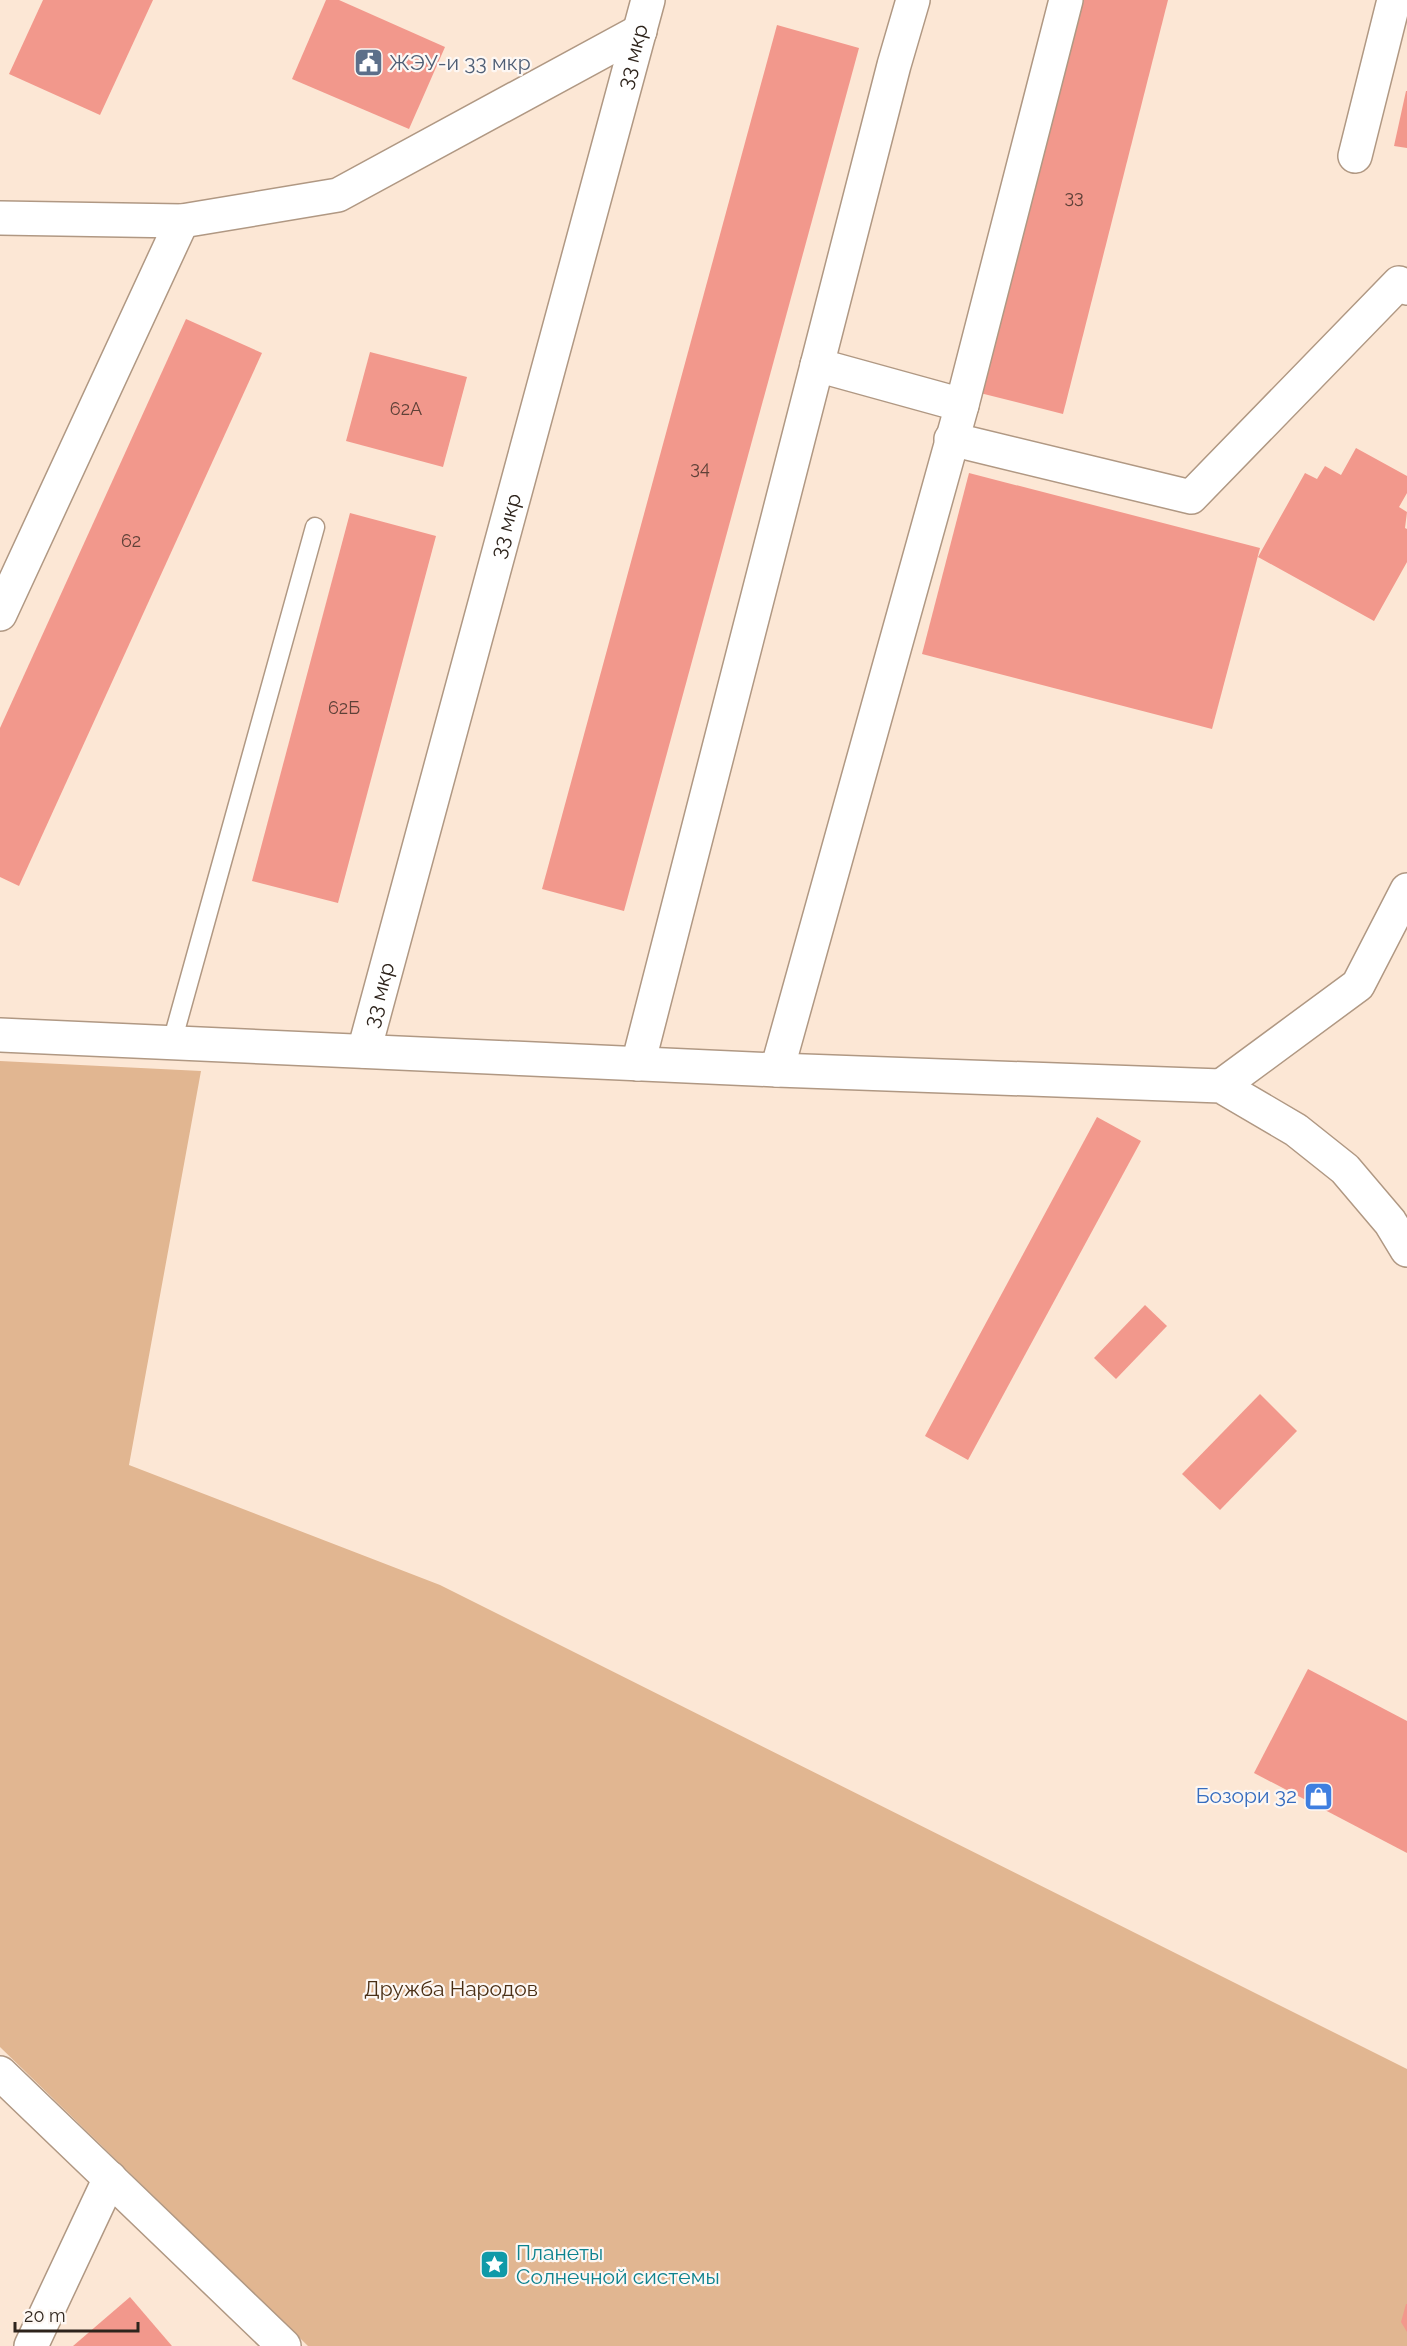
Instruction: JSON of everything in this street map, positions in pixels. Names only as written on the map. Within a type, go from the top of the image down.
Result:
[{"type":"street","name":"33 мкр","points":[[364,1051],[648,0]]},
{"type":"street","points":[[638,1064],[894,64],[913,0]]},
{"type":"street","points":[[777,1070],[962,405],[1066,0]]},
{"type":"street","points":[[1355,156],[1394,0]]},
{"type":"street","points":[[0,218],[182,221],[338,195],[640,31]]},
{"type":"street","points":[[0,614],[182,221]]},
{"type":"street","points":[[951,439],[1191,497],[1399,283],[1407,288]]},
{"type":"street","points":[[817,365],[962,405]]},
{"type":"street","points":[[1221,1086],[1358,985],[1407,890]]},
{"type":"street","points":[[0,1035],[777,1070],[1221,1086],[1296,1130],[1345,1169],[1390,1222],[1407,1250]]},
{"type":"street","points":[[0,2073],[284,2346]]},
{"type":"street","points":[[31,2346],[110,2178]]},
{"type":"lane","points":[[172,1042],[315,526]]},
{"type":"green space","name":"Дружба Народов","points":[[0,1061],[201,1071],[129,1465],[440,1585],[1407,2069],[1407,2346],[308,2346],[0,2047]]},
{"type":"building","points":[[43,0],[153,0],[100,115],[9,74]]},
{"type":"building","name":"ЖЭУ-и 33 мкр","points":[[326,0],[339,0],[445,47],[409,129],[292,79]]},
{"type":"building","points":[[1079,0],[1168,0],[1063,414],[980,393]]},
{"type":"building","points":[[777,25],[859,48],[624,911],[542,889]]},
{"type":"building","points":[[1407,91],[1407,148],[1394,146]]},
{"type":"building","points":[[186,319],[262,353],[19,886],[0,877],[0,728]]},
{"type":"building","points":[[370,352],[467,377],[443,467],[346,441]]},
{"type":"building","points":[[1356,448],[1407,476],[1407,493],[1399,507],[1407,512],[1405,528],[1407,529],[1407,562],[1374,621],[1258,557],[1305,473],[1317,479],[1325,466],[1341,475]]},
{"type":"building","points":[[969,473],[1260,548],[1212,729],[922,654]]},
{"type":"building","points":[[350,513],[436,536],[338,903],[252,881]]},
{"type":"building","points":[[1097,1117],[1141,1141],[968,1460],[925,1436]]},
{"type":"building","points":[[1145,1305],[1167,1326],[1116,1379],[1094,1358]]},
{"type":"building","points":[[1260,1394],[1297,1431],[1220,1510],[1182,1474]]},
{"type":"building","points":[[1308,1669],[1407,1721],[1407,1853],[1254,1773]]},
{"type":"building","points":[[130,2297],[172,2346],[73,2346]]},
{"type":"building","points":[[1407,2304],[1407,2332],[1401,2322]]},
{"type":"place","name":"ЖЭУ-и 33 мкр","points":[[368,63]]},
{"type":"place","name":"Бозори 32","points":[[1318,1796]]},
{"type":"place","name":"Планеты Солнечной системы","points":[[495,2265]]}]
